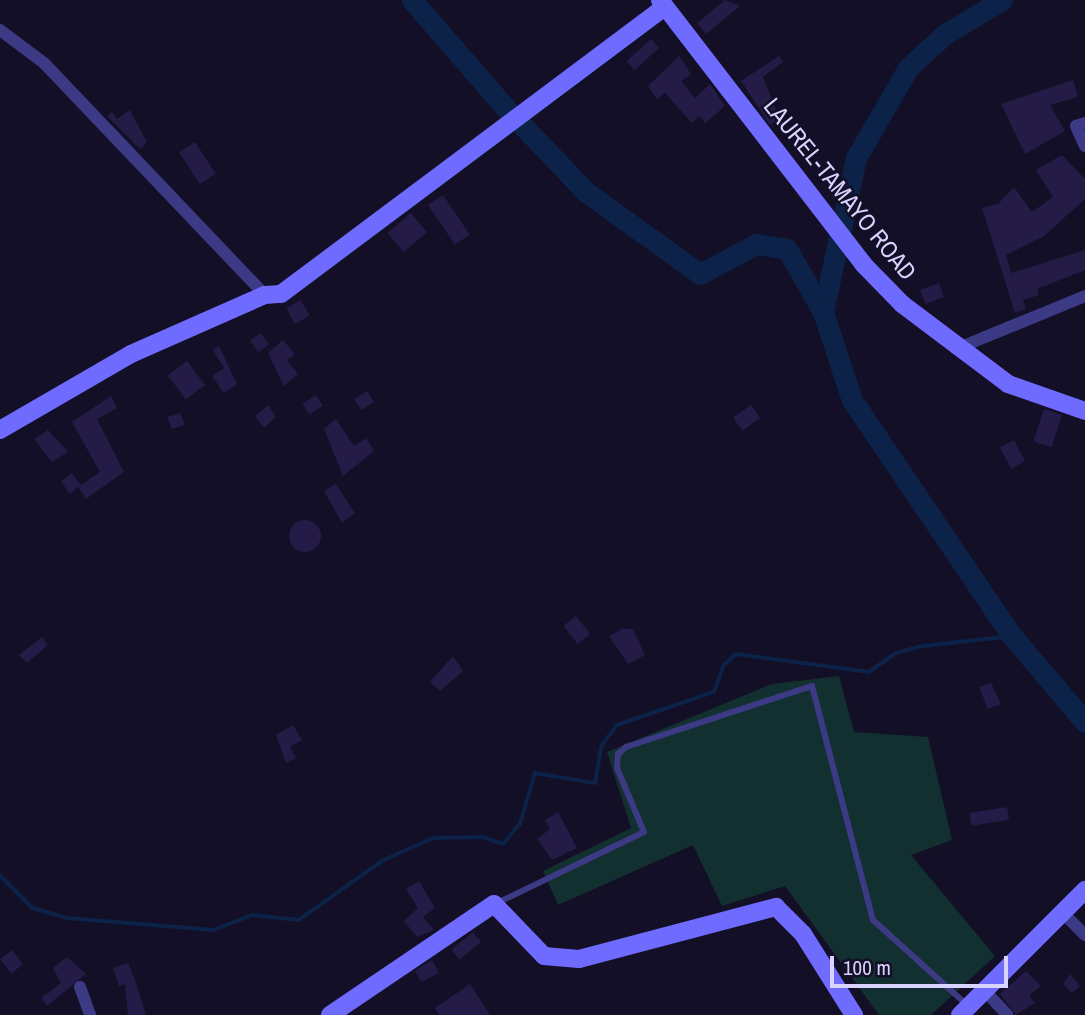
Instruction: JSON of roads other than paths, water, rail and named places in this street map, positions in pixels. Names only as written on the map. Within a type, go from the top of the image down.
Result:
[{"type":"street","name":"LAUREL-TAMAYO ROAD","points":[[662,3],[863,264],[956,349],[1008,384],[1085,411]]},
{"type":"street","points":[[0,430],[131,354],[265,295],[281,294],[353,243],[662,3]]},
{"type":"street","points":[[0,30],[44,63],[265,295]]},
{"type":"street","points":[[1085,123],[1076,127],[1085,146]]},
{"type":"street","points":[[956,349],[1085,296]]},
{"type":"street","points":[[964,1011],[1085,890]]},
{"type":"street","points":[[330,1015],[494,904],[544,956],[579,959],[776,908],[803,934],[854,1015]]},
{"type":"street","points":[[1063,913],[1085,935]]},
{"type":"street","points":[[80,987],[90,1015]]},
{"type":"street","points":[[985,991],[1007,1015]]},
{"type":"lane","points":[[494,904],[644,832],[617,768],[618,754],[626,747],[812,686],[873,920],[964,1011]]},
{"type":"waterway","points":[[412,0],[508,111]]},
{"type":"waterway","points":[[1002,0],[945,34],[908,68],[856,158],[823,312],[852,400],[1012,636],[1085,722]]},
{"type":"waterway","points":[[523,126],[586,192],[700,274],[756,244],[787,249],[823,312]]},
{"type":"waterway","points":[[0,875],[33,908],[67,918],[214,930],[252,915],[299,920],[382,861],[433,838],[482,837],[503,844],[520,824],[535,773],[595,783],[602,745],[617,725],[714,692],[724,665],[736,654],[869,672],[896,653],[923,646],[1012,636]]}]
